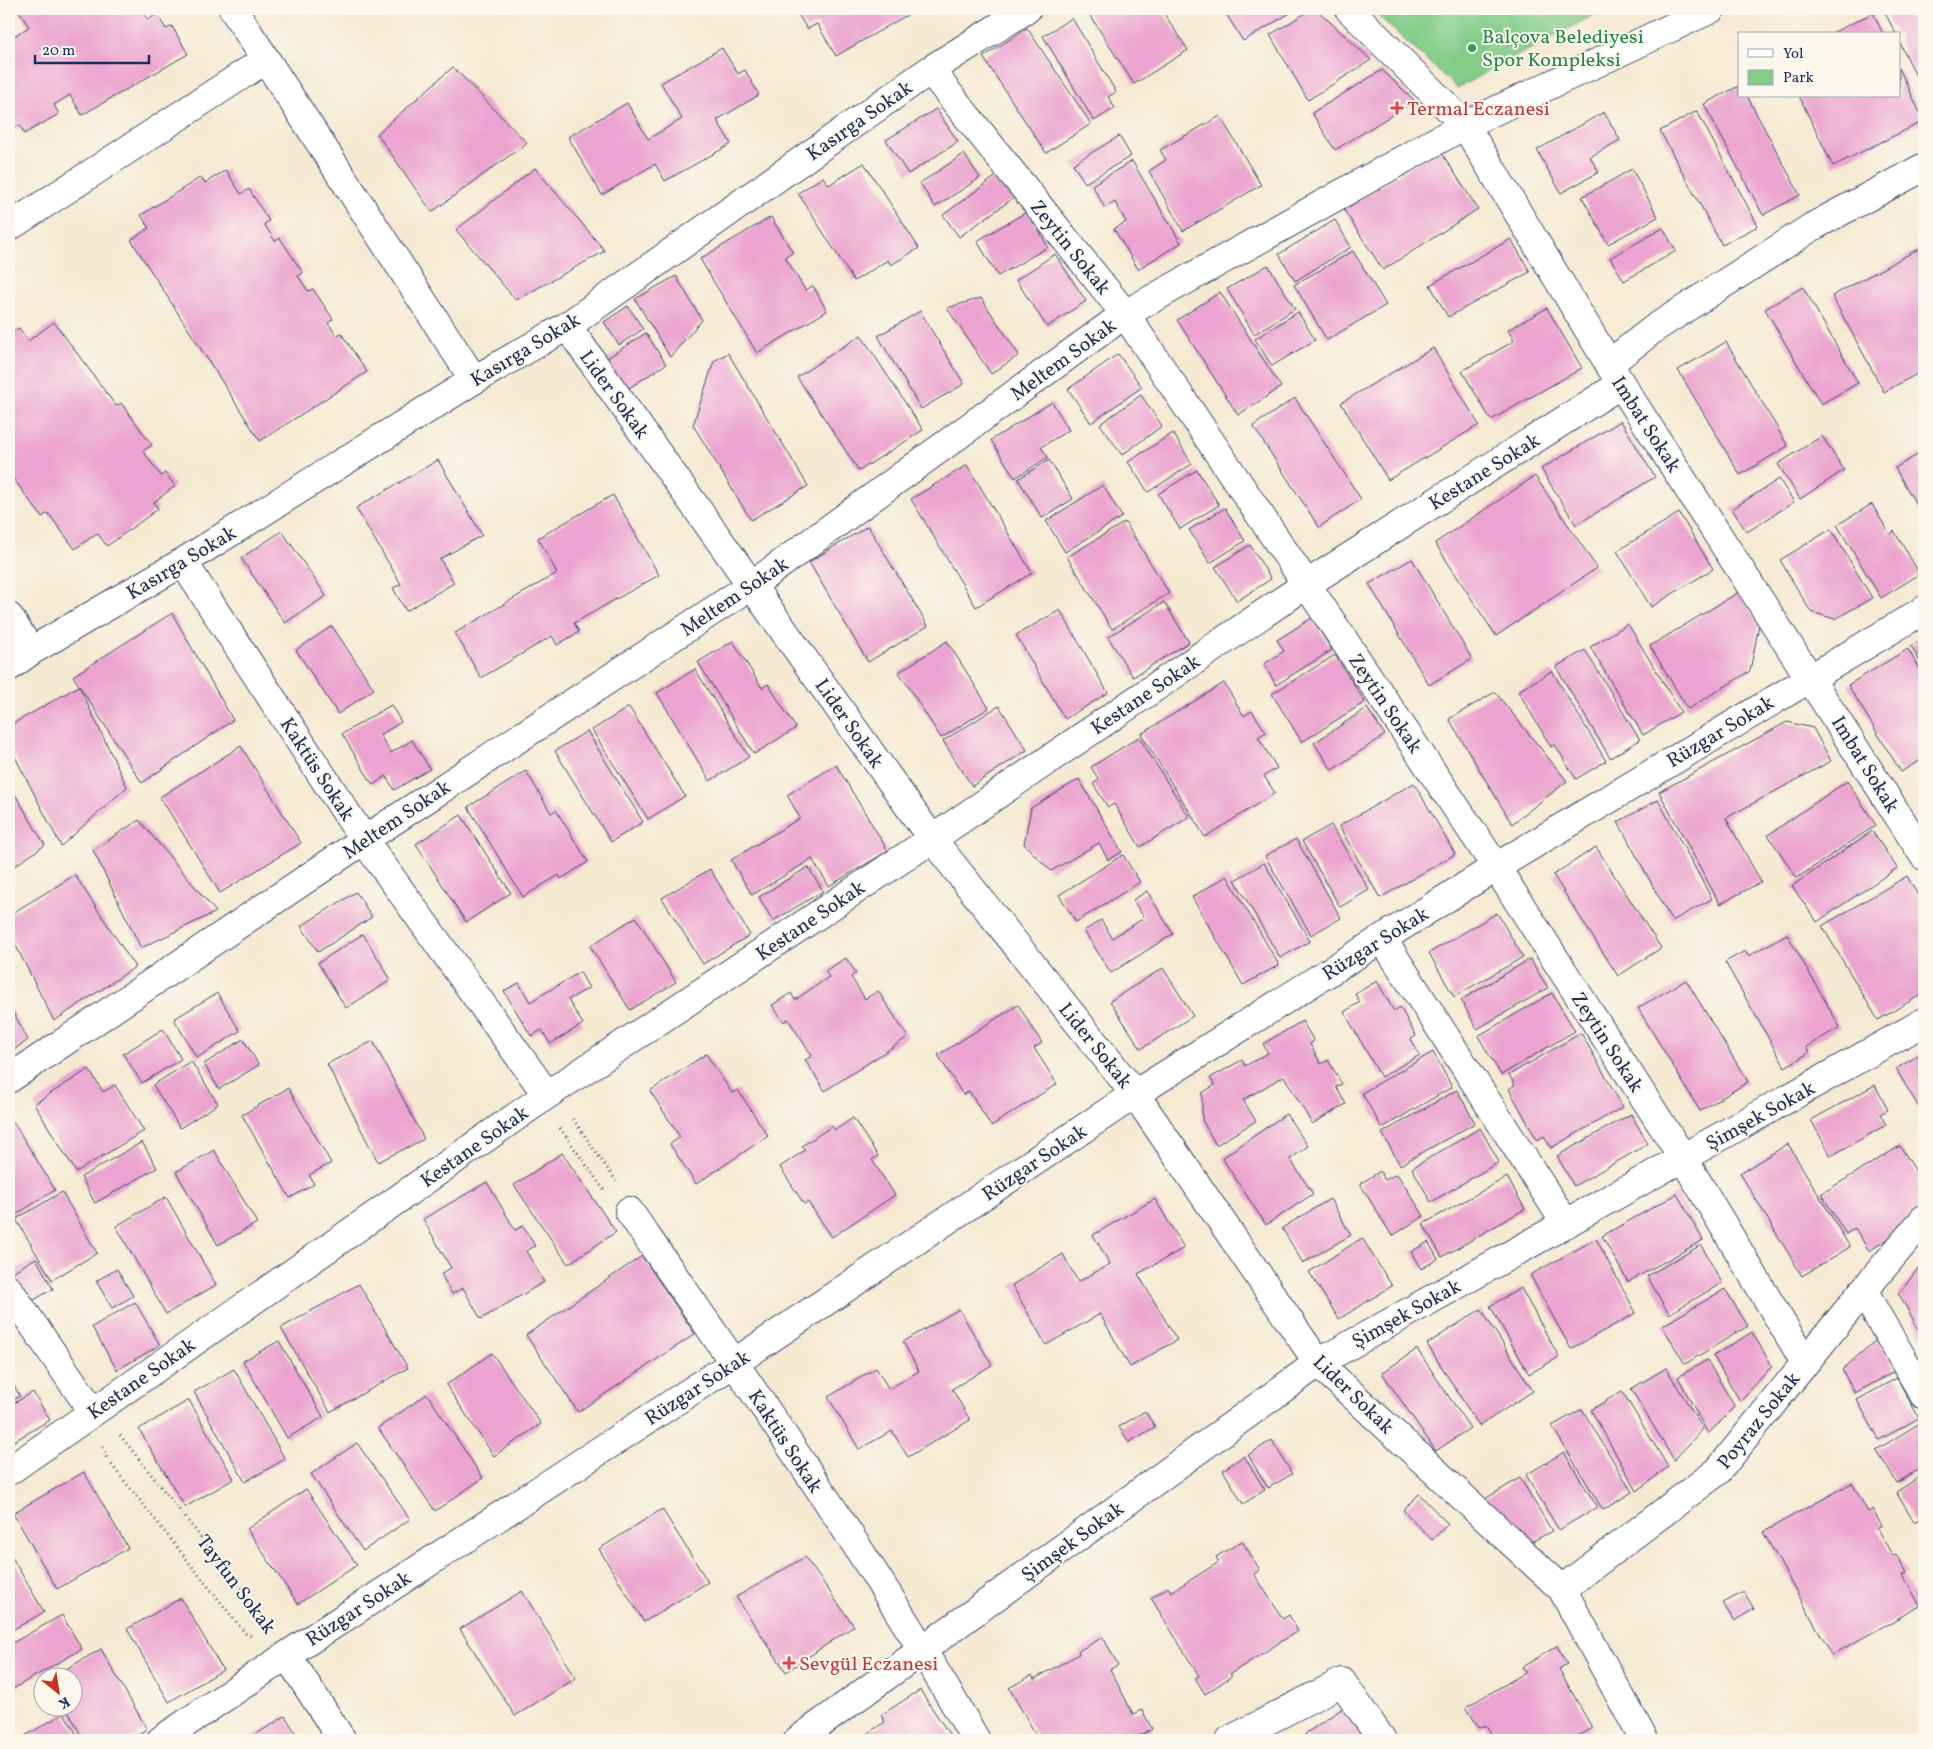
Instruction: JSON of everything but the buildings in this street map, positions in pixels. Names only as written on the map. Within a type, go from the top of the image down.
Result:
[{"type":"street","points":[[233,9],[474,380]]},
{"type":"street","name":"Kasırga Sokak","points":[[9,667],[31,651],[183,562],[474,380],[566,326],[930,70],[1027,9]]},
{"type":"street","name":"Imbat Sokak","points":[[1348,9],[1465,124],[1615,374],[1924,856]]},
{"type":"street","name":"Meltem Sokak","points":[[9,1079],[364,840],[752,585],[1125,314],[1465,124],[1711,9]]},
{"type":"street","points":[[9,227],[265,60]]},
{"type":"street","name":"Zeytin Sokak","points":[[930,70],[1125,314],[1496,867],[1683,1158],[1805,1362]]},
{"type":"street","name":"Kestane Sokak","points":[[9,1471],[547,1095],[932,839],[1615,374],[1655,328],[1812,227],[1924,167]]},
{"type":"street","name":"Lider Sokak","points":[[566,326],[932,839],[1135,1094],[1318,1362],[1562,1589],[1644,1740]]},
{"type":"street","name":"Kaktüs Sokak","points":[[183,562],[364,840],[547,1095]]},
{"type":"street","name":"Rüzgar Sokak","points":[[161,1740],[287,1655],[734,1363],[1135,1094],[1496,867],[1810,676],[1924,610]]},
{"type":"street","points":[[9,617],[31,651]]},
{"type":"street","points":[[1382,938],[1566,1224]]},
{"type":"street","name":"Şimşek Sokak","points":[[798,1740],[1318,1362],[1924,1022]]},
{"type":"street","name":"Kaktüs Sokak","points":[[629,1211],[734,1363],[923,1649],[976,1740]]},
{"type":"street","name":"Poyraz Sokak","points":[[1562,1589],[1718,1470],[1924,1219]]},
{"type":"street","points":[[9,1290],[93,1412]]},
{"type":"street","points":[[1863,1291],[1924,1395]]},
{"type":"street","points":[[287,1655],[342,1740]]},
{"type":"street","points":[[1230,1740],[1342,1682],[1382,1740]]},
{"type":"path","points":[[569,1113],[623,1191],[629,1211]]},
{"type":"path","points":[[556,1123],[611,1200],[629,1211]]},
{"type":"path","name":"Tayfun Sokak","points":[[93,1412],[130,1446],[266,1617],[287,1655]]},
{"type":"path","name":"Tayfun Sokak","points":[[93,1412],[106,1459],[245,1633],[287,1655]]},
{"type":"green space","name":"Balçova Belediyesi Spor Kompleksi","points":[[1371,9],[1605,9],[1457,88]]},
{"type":"place","name":"Balçova Belediyesi Spor Kompleksi","points":[[1472,48]]},
{"type":"place","name":"Termal Eczanesi","points":[[1397,108]]},
{"type":"place","name":"Sevgül Eczanesi","points":[[789,1663]]}]
